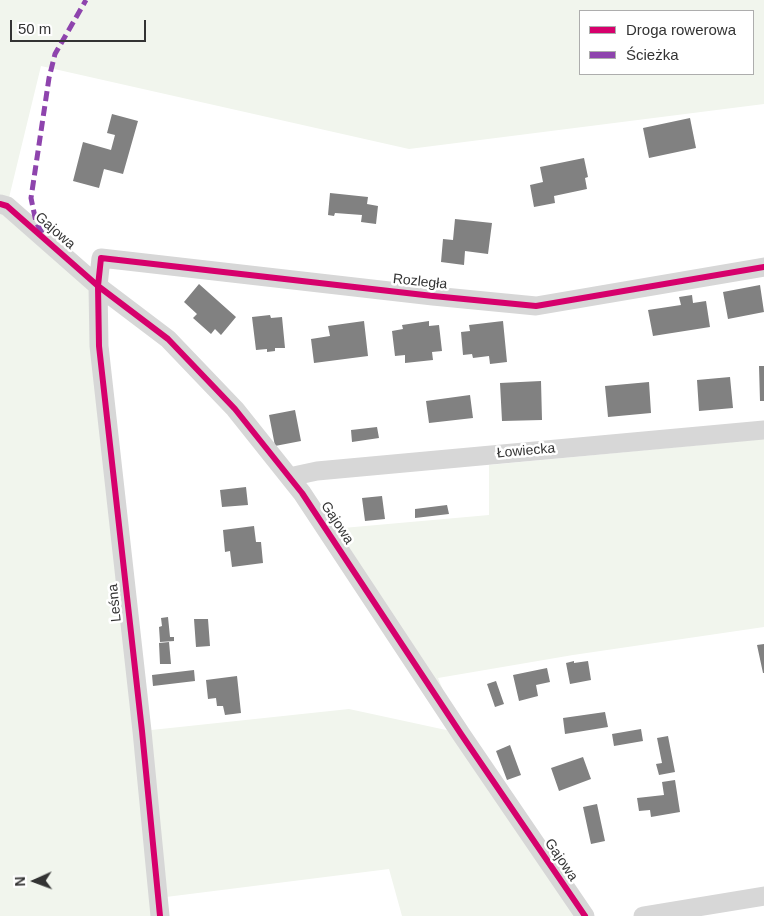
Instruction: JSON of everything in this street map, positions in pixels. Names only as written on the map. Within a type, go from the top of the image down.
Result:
[{"type":"street","name":"Gajowa","points":[[0,204],[7,206],[98,286],[168,339],[235,409],[302,493],[494,784],[584,916]]},
{"type":"street","name":"Rozległa","points":[[98,286],[101,258],[536,306],[764,267]]},
{"type":"street","name":"Leśna","points":[[98,286],[99,346],[142,731],[160,916]]},
{"type":"street","name":"Łowiecka","points":[[290,477],[317,471],[764,430]]},
{"type":"street","points":[[643,916],[764,896]]},
{"type":"shaded area","points":[[0,0],[764,0],[764,104],[409,149],[41,66],[7,206],[98,286],[142,731],[349,709],[460,733],[289,477],[343,528],[489,515],[489,465],[764,439],[764,627],[573,655],[438,678],[461,734],[585,916],[402,916],[389,869],[158,898],[160,916],[0,916]]},
{"type":"building","points":[[112,114],[138,121],[123,174],[104,169],[99,188],[73,181],[83,142],[111,150],[115,135],[107,133]]},
{"type":"building","points":[[690,118],[696,148],[649,158],[643,128]]},
{"type":"building","points":[[584,158],[588,177],[585,178],[587,189],[554,196],[555,203],[534,207],[530,185],[543,182],[540,167]]},
{"type":"building","points":[[330,193],[368,197],[367,204],[378,206],[376,224],[361,222],[362,215],[335,213],[334,216],[328,215]]},
{"type":"building","points":[[455,219],[492,223],[488,254],[465,251],[464,265],[441,262],[443,239],[453,240]]},
{"type":"building","points":[[199,284],[236,317],[221,335],[215,329],[211,334],[193,318],[197,314],[184,302]]},
{"type":"building","points":[[760,285],[764,312],[728,319],[723,292]]},
{"type":"building","points":[[692,295],[693,303],[706,301],[710,327],[653,336],[648,310],[681,305],[679,297]]},
{"type":"building","points":[[270,315],[271,318],[282,317],[285,348],[275,348],[275,351],[267,352],[267,349],[256,350],[252,317]]},
{"type":"building","points":[[364,321],[368,356],[314,363],[311,339],[330,336],[328,326]]},
{"type":"building","points":[[429,321],[429,326],[439,325],[442,351],[432,352],[433,360],[405,363],[405,355],[395,356],[392,331],[403,329],[402,325]]},
{"type":"building","points":[[503,321],[507,362],[490,364],[489,356],[473,358],[472,354],[463,355],[461,332],[470,331],[469,325]]},
{"type":"building","points":[[759,366],[764,366],[764,401],[760,401]]},
{"type":"building","points":[[730,377],[733,408],[699,411],[697,380]]},
{"type":"building","points":[[541,381],[542,420],[502,421],[500,383]]},
{"type":"building","points":[[649,382],[651,413],[608,417],[605,386]]},
{"type":"building","points":[[470,395],[473,418],[429,423],[426,401]]},
{"type":"building","points":[[295,410],[301,441],[275,446],[269,415]]},
{"type":"building","points":[[377,427],[379,438],[352,442],[351,430]]},
{"type":"building","points":[[246,487],[248,505],[222,507],[220,490]]},
{"type":"building","points":[[382,496],[385,519],[365,521],[362,498]]},
{"type":"building","points":[[447,505],[449,514],[415,518],[415,509]]},
{"type":"building","points":[[254,526],[256,542],[261,542],[263,563],[232,567],[230,551],[225,552],[223,530]]},
{"type":"building","points":[[168,617],[170,637],[174,637],[174,641],[160,642],[159,627],[162,626],[161,618]]},
{"type":"building","points":[[194,619],[208,619],[210,646],[196,647]]},
{"type":"building","points":[[169,642],[171,664],[160,664],[159,643]]},
{"type":"building","points":[[764,644],[764,673],[763,673],[757,645]]},
{"type":"building","points":[[574,661],[574,663],[588,661],[591,680],[570,684],[566,663]]},
{"type":"building","points":[[547,668],[550,682],[536,685],[538,696],[519,701],[513,675]]},
{"type":"building","points":[[194,670],[195,681],[153,686],[152,675]]},
{"type":"building","points":[[237,676],[241,713],[225,715],[223,706],[217,706],[216,698],[208,699],[206,680]]},
{"type":"building","points":[[496,681],[504,704],[495,707],[487,684]]},
{"type":"building","points":[[605,712],[608,727],[565,734],[563,718]]},
{"type":"building","points":[[641,729],[643,741],[614,746],[612,734]]},
{"type":"building","points":[[668,736],[675,772],[659,775],[656,764],[662,763],[657,738]]},
{"type":"building","points":[[510,745],[521,775],[507,780],[496,751]]},
{"type":"building","points":[[583,757],[591,779],[559,791],[551,768]]},
{"type":"building","points":[[675,780],[680,812],[651,817],[650,810],[639,811],[637,798],[664,795],[662,782]]},
{"type":"building","points":[[597,804],[605,841],[591,844],[583,807]]},
{"type":"marked path","points":[[42,233],[36,222],[31,198],[49,78],[55,54],[86,0]]},
{"type":"cycle path","points":[[0,204],[7,206],[98,286],[168,339],[235,409],[302,493],[461,734],[585,916]]},
{"type":"cycle path","points":[[160,916],[142,731],[99,346],[98,286],[101,258],[536,306],[764,267]]}]
